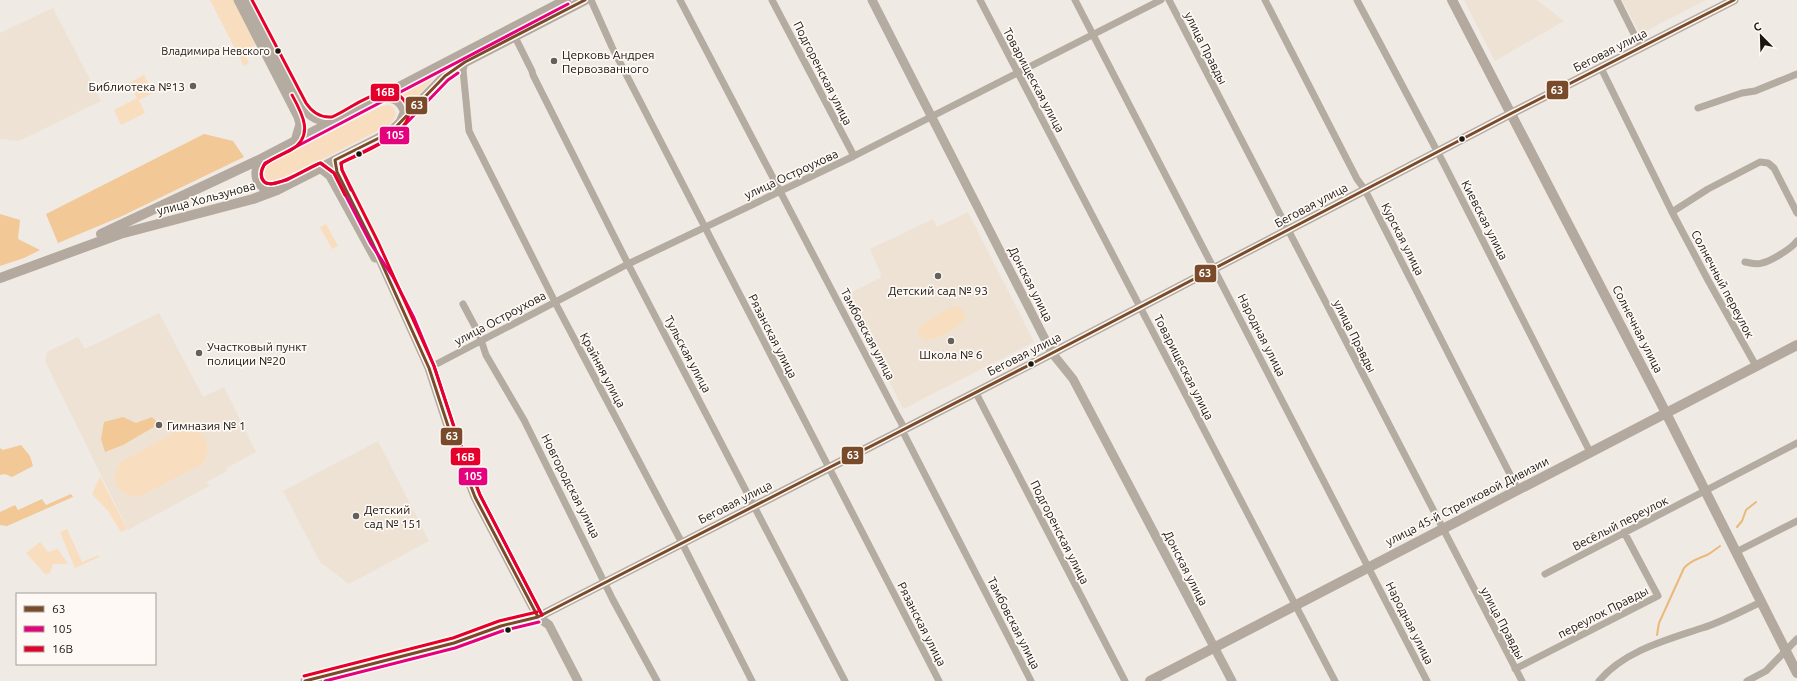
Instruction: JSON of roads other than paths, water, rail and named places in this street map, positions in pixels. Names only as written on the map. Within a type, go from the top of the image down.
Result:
[{"type":"main road","name":"улица Хользунова","points":[[0,271],[119,227],[261,159],[566,0]]},
{"type":"main road","name":"улица Хользунова","points":[[0,278],[120,234],[253,199],[277,190],[391,132],[445,76],[465,62],[585,0]]},
{"type":"main road","name":"Солнечная улица","points":[[1452,0],[1512,113],[1797,672]]},
{"type":"main road","points":[[383,96],[396,98],[402,104],[405,112],[400,123]]},
{"type":"main road","points":[[261,159],[256,170],[257,180],[263,187],[277,190]]},
{"type":"main road","points":[[156,209],[153,215],[155,220],[162,223]]},
{"type":"main road","name":"улица 45-й Стрелковой Дивизии","points":[[1150,681],[1797,345]]},
{"type":"street","points":[[238,0],[298,117],[300,124],[295,141]]},
{"type":"street","points":[[246,0],[308,115],[317,120],[332,122]]},
{"type":"street","name":"Рязанская улица","points":[[592,0],[612,47],[939,681]]},
{"type":"street","name":"Тамбовская улица","points":[[680,0],[902,424],[902,430],[1031,681]]},
{"type":"street","name":"Подгоренская улица","points":[[772,0],[854,156]]},
{"type":"street","name":"Донская улица","points":[[872,0],[1052,353],[1073,379],[1232,681]]},
{"type":"street","name":"Товарищеская улица","points":[[980,0],[1335,681]]},
{"type":"street","name":"Народная улица","points":[[1075,0],[1428,681]]},
{"type":"street","name":"улица Остроухова","points":[[429,368],[628,264],[854,156],[1162,0]]},
{"type":"street","name":"улица Правды","points":[[1168,0],[1522,681]]},
{"type":"street","name":"Курская улица","points":[[1265,0],[1357,179],[1365,190],[1518,490]]},
{"type":"street","name":"Киевская улица","points":[[1357,0],[1438,152],[1590,452]]},
{"type":"street","points":[[1617,0],[1641,48]]},
{"type":"street","name":"Беговая улица","points":[[306,681],[454,643],[501,626],[538,617],[1288,231],[1512,113],[1734,0]]},
{"type":"street","name":"Тульская улица","points":[[515,36],[628,264],[755,506],[844,681]]},
{"type":"street","name":"Крайняя улица","points":[[465,62],[463,70],[469,131],[558,308],[682,543],[752,681]]},
{"type":"street","name":"Солнечный переулок","points":[[1601,68],[1672,212],[1756,366]]},
{"type":"street","points":[[1698,108],[1742,93],[1755,91],[1797,75]]},
{"type":"street","points":[[335,160],[337,172],[409,320],[429,368],[454,446],[475,497],[538,617],[549,625],[578,681]]},
{"type":"street","points":[[1672,212],[1708,189],[1760,162],[1768,163],[1774,168],[1797,213]]},
{"type":"street","points":[[320,168],[330,176],[368,247],[389,279]]},
{"type":"street","points":[[1746,262],[1754,264],[1762,263],[1788,250],[1797,241]]},
{"type":"street","name":"Новгородская улица","points":[[463,304],[486,355],[524,420],[605,583],[657,681]]},
{"type":"street","name":"Подгоренская улица","points":[[976,392],[1125,681]]},
{"type":"street","name":"Весёлый переулок","points":[[1545,574],[1797,443]]},
{"type":"street","points":[[1736,552],[1797,521]]},
{"type":"street","name":"переулок Правды","points":[[1515,669],[1658,596],[1624,532]]},
{"type":"street","points":[[1599,681],[1606,672],[1622,659],[1681,634],[1703,628],[1761,602]]},
{"type":"street","points":[[1747,681],[1766,670],[1797,639]]},
{"type":"waterway","points":[[1737,527],[1742,521],[1746,510],[1756,502]]},
{"type":"waterway","points":[[1657,635],[1659,623],[1684,568],[1692,561],[1709,554],[1720,546]]},
{"type":"place","name":"Владимира Невского","points":[[278,51]]},
{"type":"place","name":"Церковь Андрея Первозванного","points":[[554,61]]},
{"type":"place","name":"Библиотека №13","points":[[193,86]]},
{"type":"place","name":"Детский сад № 93","points":[[938,276]]},
{"type":"place","name":"Школа № 6","points":[[951,341]]},
{"type":"place","name":"Участковый пункт полиции №20","points":[[199,353]]},
{"type":"place","name":"Гимназия № 1","points":[[159,425]]},
{"type":"place","name":"Детский сад № 151","points":[[356,516]]}]
